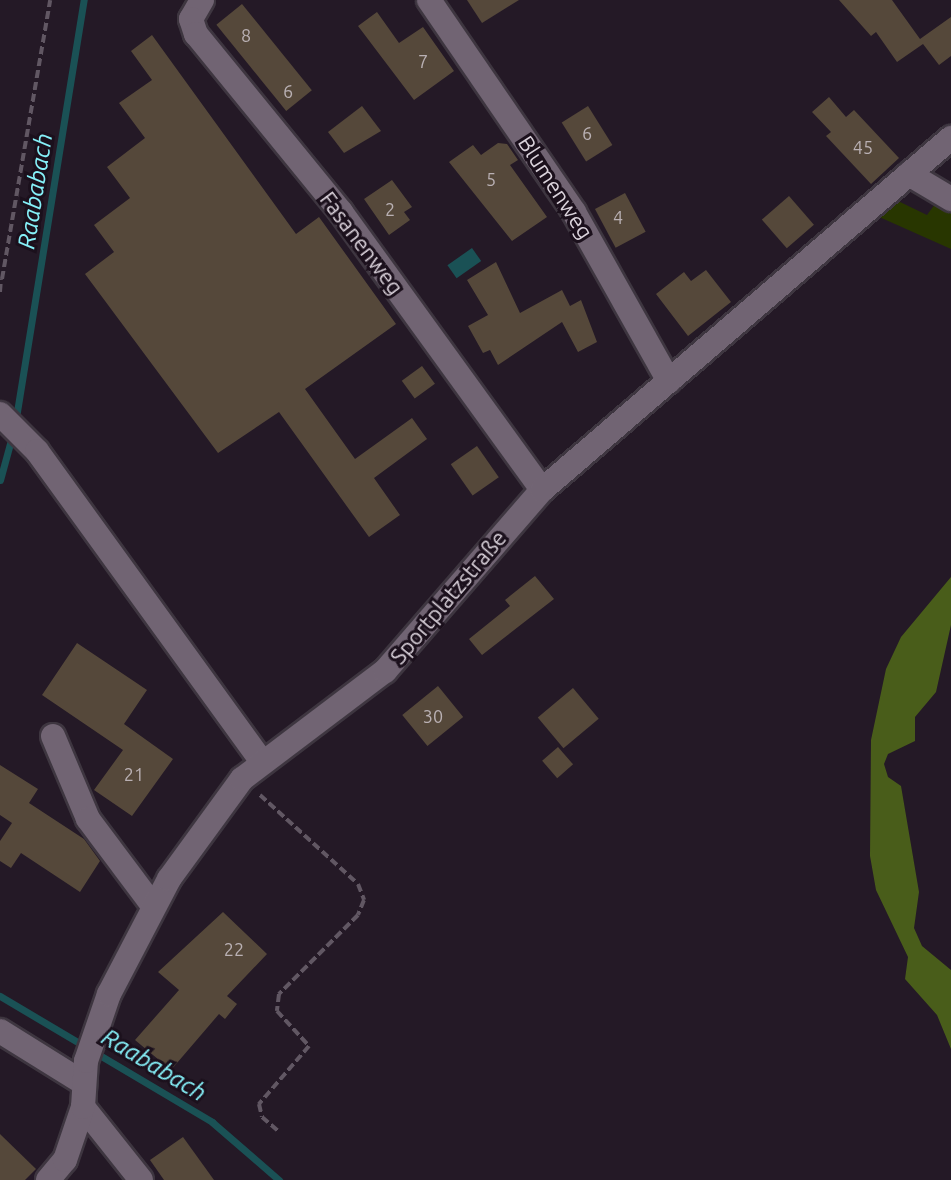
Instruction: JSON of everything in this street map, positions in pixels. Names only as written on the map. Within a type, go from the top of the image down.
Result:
[{"type":"street","name":"Fasanenweg","points":[[202,0],[191,19],[196,34],[341,212],[542,490]]},
{"type":"street","name":"Blumenweg","points":[[429,0],[574,212],[669,381]]},
{"type":"street","name":"Sportplatzstraße","points":[[48,1180],[65,1160],[83,1107],[84,1071],[93,1032],[153,906],[242,779],[402,655],[542,490],[951,138]]},
{"type":"street","points":[[909,174],[951,199]]},
{"type":"street","points":[[0,414],[37,451],[262,762]]},
{"type":"street","points":[[53,736],[88,819],[153,906]]},
{"type":"street","points":[[0,1031],[84,1071]]},
{"type":"street","points":[[83,1107],[141,1180]]},
{"type":"path","points":[[0,292],[50,0]]},
{"type":"path","points":[[242,779],[358,884],[364,900],[358,915],[279,994],[277,1011],[309,1046],[259,1104],[262,1117],[279,1132]]},
{"type":"green space","points":[[938,200],[951,208],[951,249],[877,216],[898,201],[927,215]]},
{"type":"green space","points":[[951,577],[951,625],[936,692],[915,717],[915,741],[888,754],[884,764],[888,777],[901,786],[919,892],[914,928],[922,946],[951,970],[951,1049],[937,1015],[905,979],[908,957],[876,890],[870,856],[871,740],[886,669],[901,637]]},
{"type":"shaded area","points":[[472,248],[481,261],[457,278],[447,265]]},
{"type":"building","points":[[467,0],[519,0],[482,23]]},
{"type":"building","points":[[839,0],[892,0],[920,39],[951,17],[951,56],[939,65],[923,44],[897,62],[876,32],[871,36]]},
{"type":"building","points":[[242,4],[312,90],[286,111],[216,25]]},
{"type":"building","points":[[377,12],[399,43],[423,27],[454,71],[414,100],[358,26]]},
{"type":"building","points":[[152,35],[296,234],[319,217],[396,324],[305,389],[355,459],[412,418],[427,439],[374,478],[400,515],[369,537],[279,412],[218,453],[85,274],[114,252],[94,225],[130,198],[107,167],[145,138],[119,103],[152,80],[131,51]]},
{"type":"building","points":[[829,97],[846,117],[854,110],[899,158],[871,184],[826,136],[831,132],[812,112]]},
{"type":"building","points":[[362,106],[381,131],[344,153],[328,132]]},
{"type":"building","points":[[588,106],[612,145],[586,161],[562,122]]},
{"type":"building","points":[[498,143],[507,144],[518,160],[510,165],[547,217],[512,241],[449,162],[473,145],[481,155]]},
{"type":"building","points":[[392,180],[412,207],[404,212],[410,220],[389,235],[364,199]]},
{"type":"building","points":[[625,193],[646,232],[616,248],[595,209]]},
{"type":"building","points":[[789,196],[814,225],[787,248],[762,220]]},
{"type":"building","points":[[496,262],[520,313],[562,290],[570,306],[581,300],[597,342],[578,352],[562,322],[498,365],[490,350],[483,353],[468,326],[488,315],[467,280]]},
{"type":"building","points":[[706,270],[731,302],[688,336],[656,294],[684,272],[691,281]]},
{"type":"building","points":[[422,366],[435,384],[415,398],[402,381]]},
{"type":"building","points":[[477,446],[499,477],[473,495],[451,464]]},
{"type":"building","points":[[535,576],[554,599],[482,655],[469,639],[510,606],[505,600]]},
{"type":"building","points":[[77,643],[147,690],[124,724],[173,759],[132,816],[94,790],[123,750],[42,695]]},
{"type":"building","points":[[438,686],[463,717],[427,746],[402,715]]},
{"type":"building","points":[[573,688],[599,719],[563,748],[538,718]]},
{"type":"building","points":[[558,747],[573,764],[557,778],[542,761]]},
{"type":"building","points":[[0,765],[38,789],[29,803],[84,839],[100,861],[80,892],[21,853],[11,868],[0,861],[0,841],[12,823],[0,815]]},
{"type":"building","points":[[223,912],[267,954],[227,996],[237,1004],[225,1019],[219,1014],[171,1070],[135,1040],[179,990],[158,972]]},
{"type":"building","points":[[0,1134],[36,1169],[25,1180],[0,1180]]},
{"type":"building","points":[[183,1137],[214,1180],[164,1180],[150,1160]]},
{"type":"waterway","name":"Raababach","points":[[15,424],[84,0]]},
{"type":"waterway","name":"Raababach","points":[[0,480],[12,436]]},
{"type":"waterway","name":"Raababach","points":[[0,996],[212,1122],[279,1180]]}]
